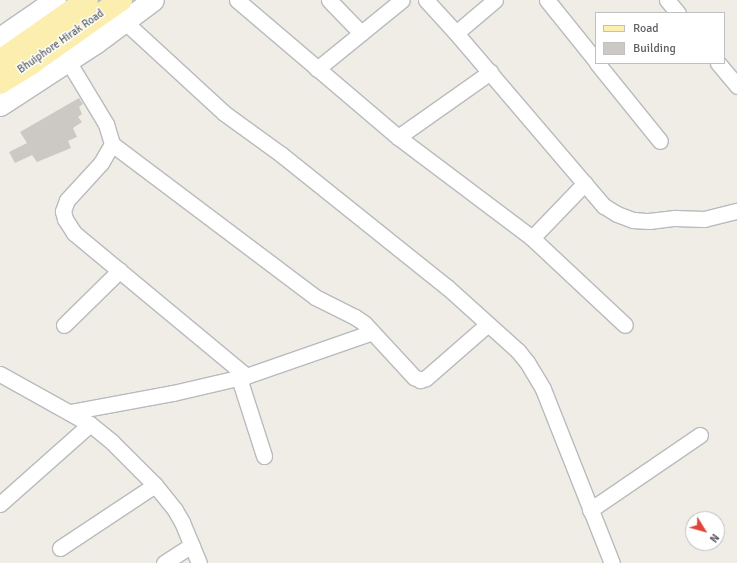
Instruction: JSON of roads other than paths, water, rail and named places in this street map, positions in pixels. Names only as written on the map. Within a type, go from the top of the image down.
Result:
[{"type":"main road","name":"Bhuiphore Hirak Road","points":[[0,61],[87,0]]},
{"type":"main road","name":"Bhuiphore Hirak Road","points":[[0,83],[33,62],[121,0]]},
{"type":"street","points":[[0,38],[55,0]]},
{"type":"street","points":[[0,105],[68,61],[153,0]]},
{"type":"street","points":[[237,0],[398,137],[532,238],[625,325]]},
{"type":"street","points":[[329,0],[361,33]]},
{"type":"street","points":[[317,69],[402,0]]},
{"type":"street","points":[[426,0],[490,72],[604,206],[617,214],[633,220],[649,221],[675,218],[704,219],[737,210]]},
{"type":"street","points":[[456,33],[495,0]]},
{"type":"street","points":[[547,0],[595,60]]},
{"type":"street","points":[[667,0],[677,12]]},
{"type":"street","points":[[124,22],[224,113],[282,155],[447,287],[518,351],[543,389],[612,563]]},
{"type":"street","points":[[68,61],[106,124],[112,144],[315,297],[355,317],[372,332],[414,378],[420,380],[426,378],[488,324]]},
{"type":"street","points":[[599,64],[660,141]]},
{"type":"street","points":[[719,64],[737,86]]},
{"type":"street","points":[[398,137],[490,72]]},
{"type":"street","points":[[112,144],[101,162],[67,200],[63,211],[65,219],[74,233],[120,270],[242,377],[264,456]]},
{"type":"street","points":[[532,238],[585,183]]},
{"type":"street","points":[[64,325],[120,270]]},
{"type":"street","points":[[70,412],[173,393],[242,377],[372,332]]},
{"type":"street","points":[[0,374],[90,424],[112,442],[155,485],[182,522],[199,563]]},
{"type":"street","points":[[0,504],[90,424]]},
{"type":"street","points":[[590,510],[700,435]]},
{"type":"street","points":[[60,548],[155,485]]},
{"type":"street","points":[[164,563],[192,545]]}]
